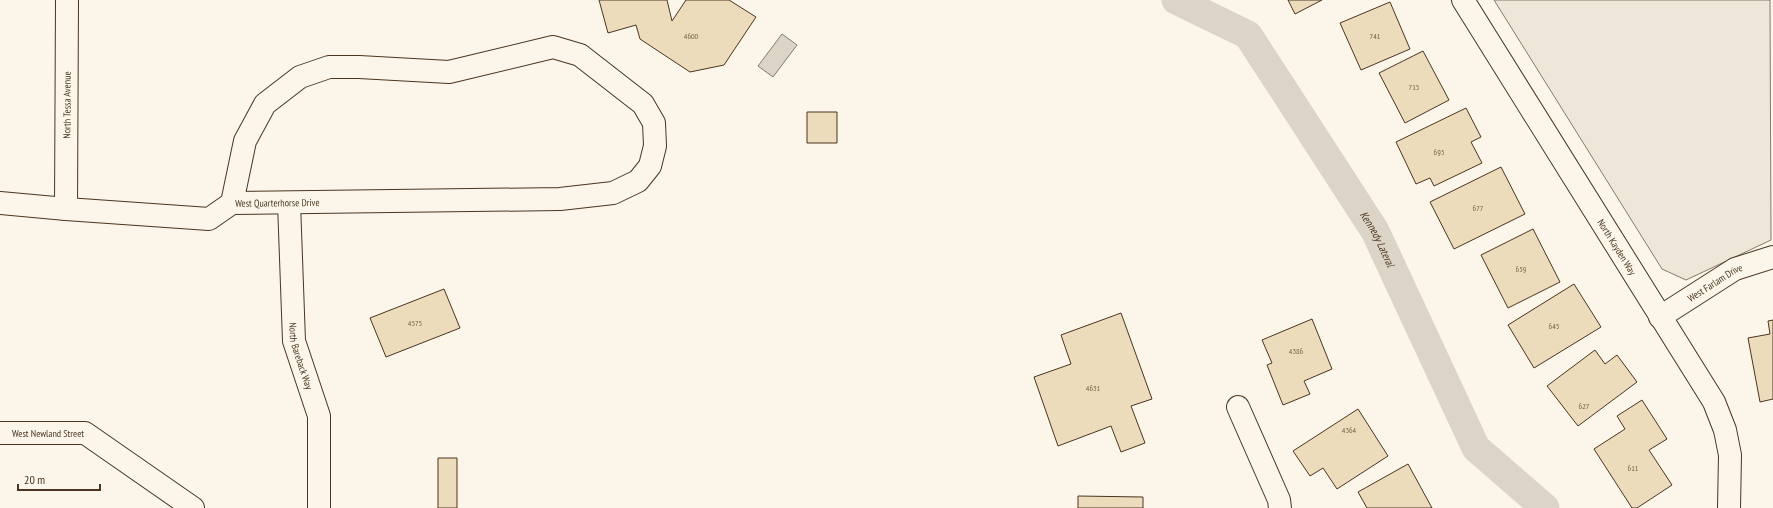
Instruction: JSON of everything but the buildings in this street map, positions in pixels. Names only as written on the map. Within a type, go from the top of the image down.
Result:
[{"type":"street","name":"North Tessa Avenue","points":[[66,209],[68,0]]},
{"type":"street","name":"North Kayden Way","points":[[1463,0],[1714,402],[1725,430],[1730,455],[1729,508]]},
{"type":"street","name":"West Quarterhorse Drive","points":[[0,203],[66,209],[209,218],[232,203],[560,198],[613,193],[638,181],[650,166],[655,146],[654,123],[643,104],[580,55],[553,47],[449,72],[344,67],[329,68],[300,77],[265,104],[245,141],[232,203]]},
{"type":"street","name":"North Bareback Way","points":[[289,203],[294,341],[319,416],[319,508]]},
{"type":"street","name":"West Farlam Drive","points":[[1660,317],[1735,269],[1773,257]]},
{"type":"street","points":[[1238,407],[1279,500],[1280,508]]},
{"type":"street","name":"West Newland Street","points":[[0,433],[86,433],[193,508]]},
{"type":"shaded area","points":[[1494,0],[1770,0],[1771,240],[1686,280],[1662,269]]},
{"type":"shaded area","points":[[782,34],[797,45],[773,77],[758,66]]},
{"type":"waterway","name":"Kennedy Lateral","points":[[1176,0],[1248,35],[1375,231],[1476,448],[1545,508]]}]
